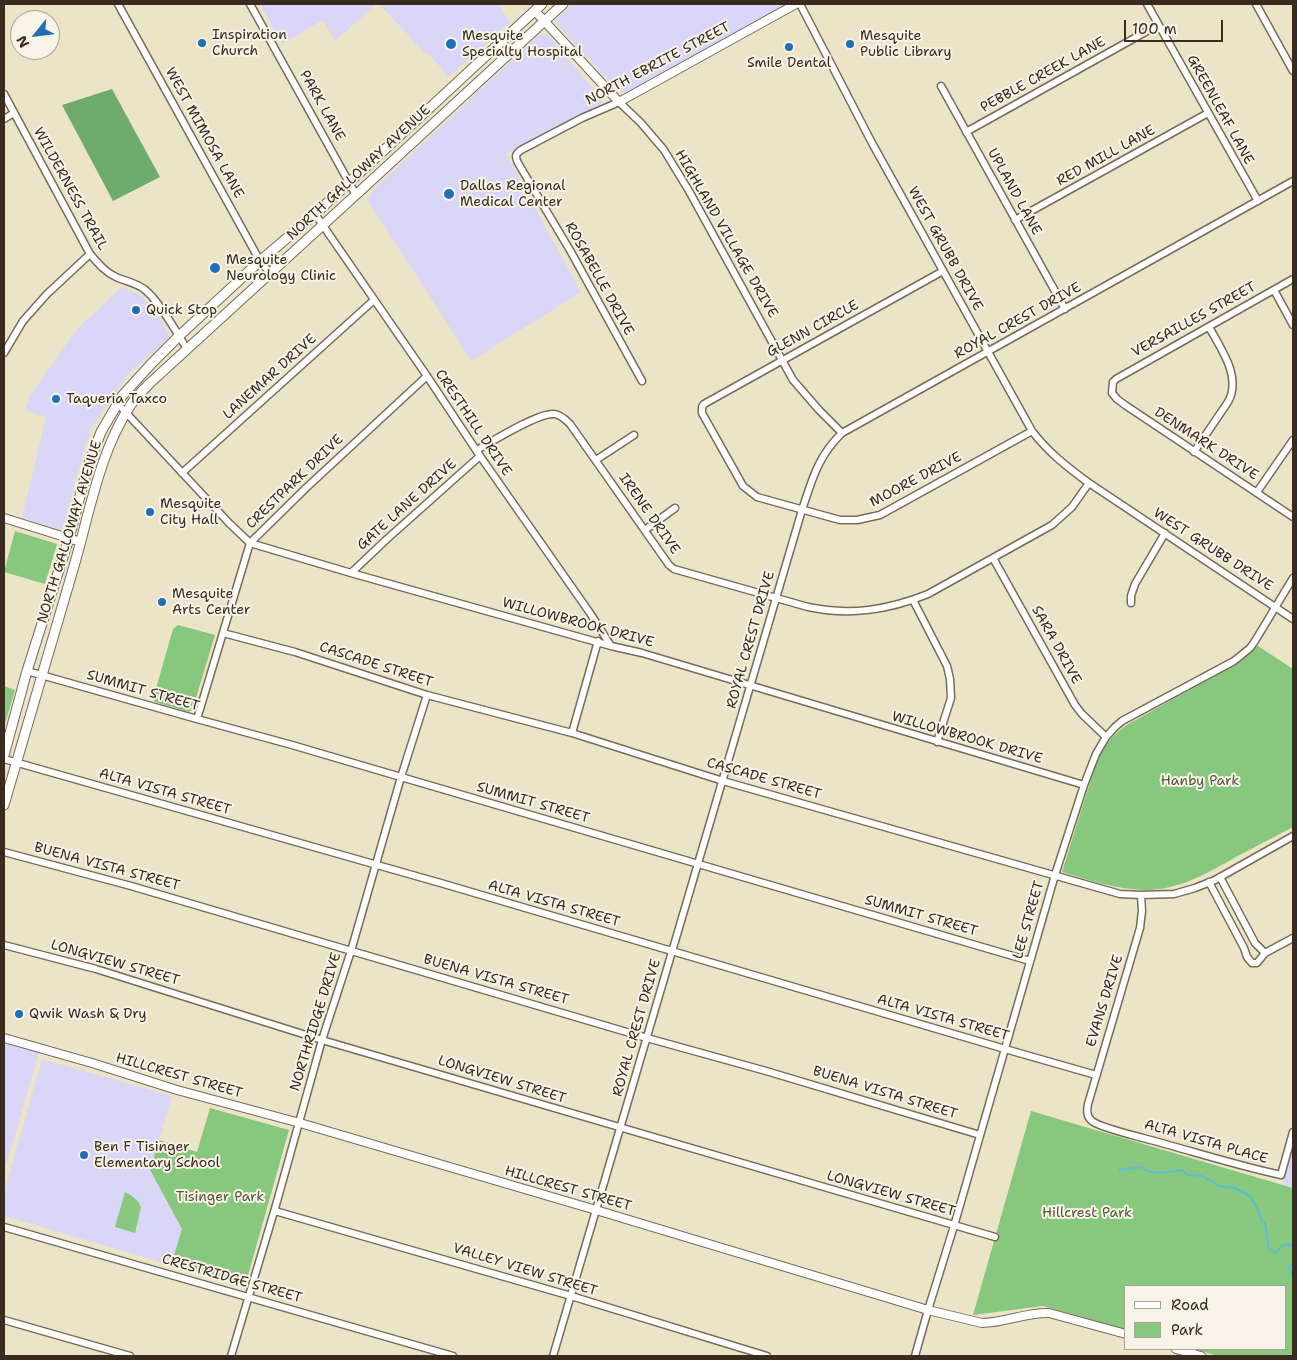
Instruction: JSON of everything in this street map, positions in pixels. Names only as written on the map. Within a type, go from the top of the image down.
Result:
[{"type":"main road","name":"NORTH GALLOWAY AVENUE","points":[[4,755],[27,671],[69,538],[88,466],[101,432],[118,403],[139,376],[179,336],[260,261],[315,214],[542,4]]},
{"type":"main road","name":"NORTH GALLOWAY AVENUE","points":[[4,805],[105,457],[126,412],[137,396],[563,4]]},
{"type":"main road","points":[[503,59],[509,47],[507,36]]},
{"type":"main road","points":[[378,156],[386,167]]},
{"type":"street","name":"WEST MIMOSA LANE","points":[[118,4],[260,261],[270,273]]},
{"type":"street","name":"PARK LANE","points":[[250,4],[356,195]]},
{"type":"street","name":"NORTH EBRITE STREET","points":[[531,144],[619,102],[798,4]]},
{"type":"street","name":"WEST GRUBB DRIVE","points":[[798,4],[942,271],[1032,431],[1043,445],[1064,465],[1089,483],[1293,619]]},
{"type":"street","name":"GREENLEAF LANE","points":[[1147,4],[1258,201]]},
{"type":"street","points":[[1256,4],[1293,71]]},
{"type":"street","name":"HIGHLAND VILLAGE DRIVE","points":[[535,11],[619,102],[641,123],[660,146],[685,184],[793,380],[818,410],[842,433]]},
{"type":"street","name":"PEBBLE CREEK LANE","points":[[966,132],[1158,25]]},
{"type":"street","name":"UPLAND LANE","points":[[941,86],[1065,309]]},
{"type":"street","name":"WILDERNESS TRAIL","points":[[4,94],[90,254],[100,266],[114,276],[144,288],[157,301],[186,349]]},
{"type":"street","name":"RED MILL LANE","points":[[1015,220],[1208,113]]},
{"type":"street","points":[[4,119],[14,114]]},
{"type":"street","name":"ROSABELLE DRIVE","points":[[531,144],[517,152],[518,163],[642,381]]},
{"type":"street","name":"ROYAL CREST DRIVE","points":[[553,1356],[802,510],[816,470],[831,443],[842,433],[1293,181]]},
{"type":"street","name":"CRESTHILL DRIVE","points":[[315,214],[611,646]]},
{"type":"street","points":[[4,352],[24,320],[35,307],[90,254]]},
{"type":"street","name":"GLENN CIRCLE","points":[[702,413],[704,404],[942,271]]},
{"type":"street","name":"VERSAILLES STREET","points":[[1112,388],[1116,379],[1293,279]]},
{"type":"street","points":[[1274,290],[1293,325]]},
{"type":"street","name":"LANEMAR DRIVE","points":[[182,473],[374,300]]},
{"type":"street","points":[[1194,452],[1232,396],[1233,390],[1231,370],[1209,327]]},
{"type":"street","name":"CRESTPARK DRIVE","points":[[197,719],[250,543],[426,376]]},
{"type":"street","name":"DENMARK DRIVE","points":[[1112,388],[1112,393],[1121,402],[1293,517]]},
{"type":"street","name":"WILLOWBROOK DRIVE","points":[[118,403],[250,543],[658,658],[1084,785]]},
{"type":"street","name":"MOORE DRIVE","points":[[702,413],[747,490],[757,497],[840,520],[857,520],[880,515],[1032,431]]},
{"type":"street","name":"IRENE DRIVE","points":[[507,432],[544,415],[554,414],[562,416],[570,424],[669,565],[674,569],[808,608],[828,612],[886,608],[928,594],[1052,525],[1072,508],[1089,483]]},
{"type":"street","name":"GATE LANE DRIVE","points":[[351,573],[478,453],[507,432]]},
{"type":"street","points":[[596,460],[634,435]]},
{"type":"street","points":[[1257,492],[1293,440]]},
{"type":"street","points":[[645,530],[675,508]]},
{"type":"street","points":[[4,518],[81,542]]},
{"type":"street","points":[[1131,603],[1135,584],[1165,533]]},
{"type":"street","name":"SARA DRIVE","points":[[993,558],[1075,705],[1106,736]]},
{"type":"street","name":"LEE STREET","points":[[915,1356],[1055,875],[1096,754],[1106,736],[1122,721],[1234,661],[1250,648],[1293,578]]},
{"type":"street","points":[[913,600],[947,666],[950,679],[951,698],[937,742]]},
{"type":"street","name":"CASCADE STREET","points":[[223,633],[295,652],[427,695],[572,733],[722,780],[1120,894],[1174,894],[1195,888],[1220,877],[1293,836]]},
{"type":"street","points":[[572,733],[598,641]]},
{"type":"street","name":"SUMMIT STREET","points":[[27,671],[292,744],[401,778],[1030,961]]},
{"type":"street","name":"NORTHRIDGE DRIVE","points":[[231,1356],[275,1211],[322,1040],[351,951],[427,695]]},
{"type":"street","name":"ALTA VISTA STREET","points":[[4,759],[279,836],[1096,1075]]},
{"type":"street","name":"BUENA VISTA STREET","points":[[4,852],[131,886],[980,1135]]},
{"type":"street","points":[[1220,877],[1255,942],[1265,953]]},
{"type":"street","points":[[1209,882],[1252,964],[1257,963],[1265,953],[1293,938]]},
{"type":"street","name":"EVANS DRIVE","points":[[1086,1113],[1140,928],[1141,895]]},
{"type":"street","name":"LONGVIEW STREET","points":[[4,945],[96,969],[322,1040],[994,1237]]},
{"type":"street","name":"HILLCREST STREET","points":[[4,1038],[177,1090],[300,1123],[596,1210],[928,1310],[982,1323],[991,1323],[1024,1315],[1048,1313],[1124,1333]]},
{"type":"street","name":"ALTA VISTA PLACE","points":[[1086,1113],[1090,1120],[1096,1124],[1256,1170],[1281,1175],[1293,1132]]},
{"type":"street","name":"VALLEY VIEW STREET","points":[[275,1211],[571,1296],[767,1356]]},
{"type":"street","name":"CRESTRIDGE STREET","points":[[4,1227],[453,1356]]},
{"type":"street","points":[[4,1320],[130,1356]]},
{"type":"street","points":[[1180,1350],[1202,1356]]},
{"type":"shaded area","points":[[260,4],[377,4],[335,41],[323,20],[282,44]]},
{"type":"shaded area","name":"Mesquite Specialty Hospital","points":[[379,4],[498,4],[510,22],[449,77]]},
{"type":"shaded area","points":[[573,4],[788,4],[629,93],[618,91],[554,21]]},
{"type":"shaded area","name":"Dallas Regional Medical Center","points":[[544,34],[549,36],[603,102],[506,154],[581,292],[471,361],[367,200],[374,189],[538,36]]},
{"type":"shaded area","points":[[122,287],[138,293],[154,308],[170,336],[127,376],[90,430],[62,530],[22,518],[46,417],[25,410],[31,394],[77,329]]},
{"type":"shaded area","points":[[4,1042],[39,1052],[4,1173]]},
{"type":"shaded area","name":"Ben F Tisinger Elementary School","points":[[42,1059],[172,1096],[150,1170],[182,1229],[171,1265],[4,1216],[4,1192]]},
{"type":"shaded area","points":[[1293,1145],[1293,1188],[1282,1184]]},
{"type":"green space","points":[[112,89],[160,177],[113,201],[62,105]]},
{"type":"green space","points":[[15,531],[57,544],[45,584],[4,572]]},
{"type":"green space","points":[[178,625],[215,635],[193,708],[189,712],[155,702],[153,699],[173,629]]},
{"type":"green space","name":"Hanby Park","points":[[1255,644],[1293,669],[1293,827],[1203,875],[1168,888],[1144,890],[1123,888],[1062,872],[1096,763],[1108,742],[1125,726],[1236,664],[1246,656]]},
{"type":"green space","points":[[4,686],[15,690],[4,727]]},
{"type":"green space","name":"Tisinger Park","points":[[210,1108],[289,1130],[245,1286],[171,1265],[182,1229],[150,1170],[159,1140],[197,1152]]},
{"type":"green space","name":"Hillcrest Park","points":[[1031,1111],[1293,1188],[1293,1356],[1219,1356],[1197,1350],[1287,1350],[1287,1285],[1124,1285],[1124,1329],[1043,1306],[973,1315]]},
{"type":"green space","points":[[125,1192],[134,1198],[141,1207],[135,1233],[115,1227]]},
{"type":"waterway","points":[[1119,1170],[1141,1167],[1150,1172],[1182,1170],[1188,1175],[1202,1176],[1220,1186],[1235,1188],[1250,1196],[1262,1221],[1265,1223],[1269,1249],[1276,1253],[1283,1246],[1291,1245],[1293,1263],[1289,1266],[1293,1278]]},
{"type":"place","name":"Inspiration Church","points":[[202,43]]},
{"type":"place","name":"Mesquite Specialty Hospital","points":[[451,44]]},
{"type":"place","name":"Mesquite Public Library","points":[[850,44]]},
{"type":"place","name":"Smile Dental","points":[[789,47]]},
{"type":"place","name":"Dallas Regional Medical Center","points":[[449,194]]},
{"type":"place","name":"Mesquite Neurology Clinic","points":[[215,268]]},
{"type":"place","name":"Quick Stop","points":[[136,310]]},
{"type":"place","name":"Taqueria Taxco","points":[[56,399]]},
{"type":"place","name":"Mesquite City Hall","points":[[150,512]]},
{"type":"place","name":"Mesquite Arts Center","points":[[162,602]]},
{"type":"place","name":"Qwik Wash & Dry","points":[[19,1014]]},
{"type":"place","name":"Ben F Tisinger Elementary School","points":[[84,1155]]}]
